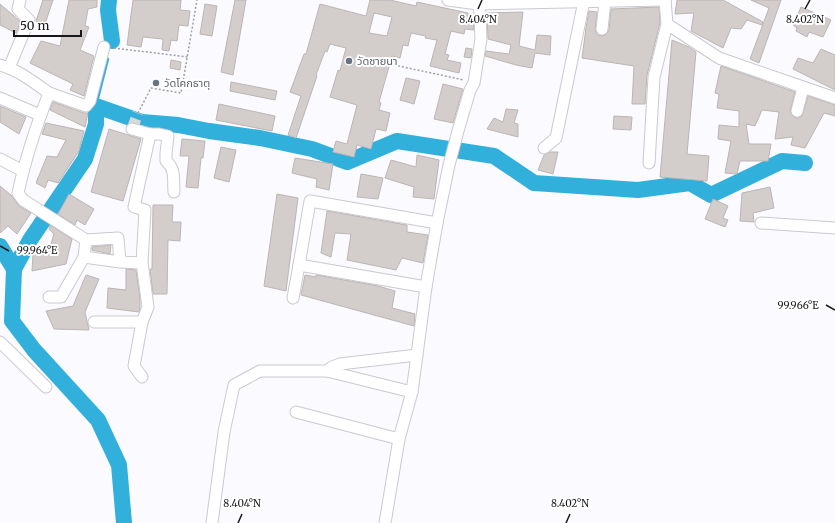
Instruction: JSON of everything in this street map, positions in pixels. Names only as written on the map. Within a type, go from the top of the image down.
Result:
[{"type":"street","points":[[20,0],[18,9],[29,20],[4,66],[50,93],[86,106],[90,101],[104,47]]},
{"type":"street","points":[[448,0],[478,2],[665,0],[667,24],[654,77],[649,164]]},
{"type":"street","points":[[544,148],[556,138],[584,1]]},
{"type":"street","points":[[602,29],[605,1]]},
{"type":"street","points":[[385,523],[399,439],[412,392],[426,287],[437,223],[449,165],[470,90],[474,83],[481,39],[478,2]]},
{"type":"street","points":[[667,24],[719,58],[835,98]]},
{"type":"street","points":[[797,111],[803,88]]},
{"type":"street","points":[[50,93],[40,115],[18,192],[20,196],[86,240],[118,238],[120,262]]},
{"type":"street","points":[[0,98],[40,115]]},
{"type":"street","points":[[132,129],[150,134],[168,136],[166,161],[171,165],[173,170],[174,192]]},
{"type":"street","points":[[142,377],[134,366],[142,322],[148,307],[142,263],[145,210],[134,207],[150,134]]},
{"type":"street","points":[[0,159],[23,171]]},
{"type":"street","points":[[293,298],[310,201],[437,223]]},
{"type":"street","points":[[760,223],[835,228]]},
{"type":"street","points":[[49,297],[61,297],[84,257],[86,240]]},
{"type":"street","points":[[84,257],[120,262],[142,263]]},
{"type":"street","points":[[298,265],[426,287]]},
{"type":"street","points":[[94,322],[142,322]]},
{"type":"street","points":[[0,342],[46,387]]},
{"type":"street","points":[[328,371],[332,367],[340,364],[417,355]]},
{"type":"street","points":[[212,523],[224,432],[234,385],[260,371],[328,371],[412,392]]},
{"type":"street","points":[[296,412],[399,439]]},
{"type":"path","points":[[138,113],[151,88],[181,94],[197,0]]},
{"type":"path","points":[[104,47],[188,57]]},
{"type":"path","points":[[394,64],[474,83]]},
{"type":"building","points":[[43,0],[53,0],[45,24],[36,21]]},
{"type":"building","points":[[69,0],[97,0],[97,7],[88,9],[85,26],[89,27],[80,50],[94,56],[84,96],[70,90],[73,84],[30,63],[41,41],[60,46]]},
{"type":"building","points":[[133,0],[181,0],[180,10],[190,11],[188,26],[179,25],[177,41],[171,40],[169,51],[162,50],[162,39],[143,37],[141,47],[127,45]]},
{"type":"building","points":[[235,0],[246,0],[233,75],[221,72]]},
{"type":"building","points":[[370,0],[390,0],[416,6],[417,2],[468,13],[467,20],[473,20],[474,30],[465,29],[464,34],[451,31],[445,54],[449,55],[447,60],[461,63],[459,73],[430,66],[437,40],[411,33],[408,46],[403,45],[400,58],[392,56],[379,102],[381,103],[379,110],[390,113],[386,131],[376,129],[371,149],[357,145],[354,157],[333,152],[336,141],[347,144],[357,105],[330,97],[338,70],[340,71],[346,48],[330,44],[327,52],[325,51],[316,75],[317,76],[296,138],[288,135],[301,96],[290,92],[304,54],[306,54],[320,4],[366,16]],"holes":[[[374,13],[392,17],[387,36],[369,33]]]},
{"type":"building","points":[[677,0],[723,0],[763,22],[762,25],[747,20],[741,29],[731,28],[723,48],[691,31],[694,13],[675,14]]},
{"type":"building","points":[[751,0],[781,0],[759,63],[750,59],[769,8]]},
{"type":"building","points":[[0,4],[21,22],[16,33],[0,25]]},
{"type":"building","points":[[205,4],[217,6],[212,36],[200,34]]},
{"type":"building","points":[[659,7],[660,23],[647,75],[645,104],[632,104],[634,66],[582,58],[589,11],[597,12],[595,31],[598,35],[602,36],[609,30],[611,9]]},
{"type":"building","points":[[801,7],[831,20],[823,37],[809,32],[807,37],[796,31],[797,28],[793,25]]},
{"type":"building","points":[[523,12],[519,46],[535,50],[537,35],[551,36],[550,55],[535,53],[532,68],[485,56],[486,51],[509,54],[511,45],[488,39],[487,13]]},
{"type":"building","points":[[672,40],[689,47],[696,52],[687,154],[709,156],[707,181],[660,177]]},
{"type":"building","points":[[466,48],[472,49],[471,58],[464,57]]},
{"type":"building","points":[[821,49],[835,55],[835,90],[793,69],[798,58],[813,63]]},
{"type":"building","points":[[171,60],[181,62],[180,70],[170,68]]},
{"type":"building","points":[[721,66],[795,92],[790,112],[795,118],[802,116],[808,96],[835,105],[835,116],[824,113],[805,148],[791,145],[793,137],[775,139],[779,112],[762,110],[755,126],[746,124],[749,144],[771,144],[768,161],[740,161],[737,174],[725,173],[731,141],[718,139],[719,125],[739,127],[739,111],[717,108],[719,94],[715,93]]},
{"type":"building","points":[[406,78],[420,81],[414,104],[400,100]]},
{"type":"building","points":[[231,82],[277,91],[275,100],[230,91]]},
{"type":"building","points":[[443,84],[463,89],[453,123],[434,119]]},
{"type":"building","points":[[53,102],[88,113],[85,127],[50,110]]},
{"type":"building","points":[[219,104],[275,116],[272,131],[216,120]]},
{"type":"building","points":[[0,106],[26,117],[19,134],[0,122]]},
{"type":"building","points":[[506,109],[518,110],[514,123],[518,124],[518,137],[487,129],[494,118],[503,122]]},
{"type":"building","points":[[614,116],[632,117],[631,130],[613,129]]},
{"type":"building","points":[[46,123],[84,131],[79,151],[58,183],[48,180],[45,188],[36,183],[47,156],[57,157],[66,140],[42,134]]},
{"type":"building","points":[[109,129],[141,139],[123,201],[91,192]]},
{"type":"building","points":[[182,139],[205,141],[203,158],[201,158],[198,188],[186,187],[189,156],[180,156]]},
{"type":"building","points":[[221,147],[236,150],[229,182],[214,178]]},
{"type":"building","points":[[550,152],[558,152],[553,174],[538,170],[544,155]]},
{"type":"building","points":[[417,155],[439,160],[434,199],[413,197],[414,187],[385,178],[391,160],[416,167]]},
{"type":"building","points":[[295,158],[333,164],[329,190],[316,187],[317,179],[292,173]]},
{"type":"building","points":[[361,174],[383,178],[378,199],[357,197]]},
{"type":"building","points":[[0,186],[11,195],[19,206],[31,213],[17,234],[8,226],[0,233]]},
{"type":"building","points":[[770,187],[774,208],[753,213],[754,222],[740,221],[742,193]]},
{"type":"building","points":[[69,194],[94,209],[85,225],[77,220],[75,225],[58,214]]},
{"type":"building","points":[[277,194],[298,198],[286,291],[264,286]]},
{"type":"building","points":[[713,199],[728,206],[723,218],[728,220],[725,227],[705,219]]},
{"type":"building","points":[[153,205],[173,205],[172,222],[181,222],[180,241],[168,240],[167,294],[153,294],[150,269],[152,269]]},
{"type":"building","points":[[327,211],[407,225],[407,232],[428,235],[423,263],[402,258],[396,270],[347,260],[351,234],[335,233],[331,257],[321,253]]},
{"type":"building","points":[[50,225],[72,239],[66,264],[32,271],[33,254],[48,254],[54,234],[49,229]]},
{"type":"building","points":[[111,245],[110,254],[92,250],[92,247]]},
{"type":"building","points":[[126,269],[136,270],[140,299],[139,312],[107,308],[108,288],[126,290]]},
{"type":"building","points":[[86,275],[99,279],[85,312],[89,330],[54,329],[46,311],[73,306]]},
{"type":"building","points":[[305,275],[316,277],[316,275],[378,286],[395,291],[392,308],[415,314],[414,326],[301,295]]},
{"type":"waterway","points":[[109,0],[108,10],[112,41]]},
{"type":"waterway","points":[[96,106],[108,59]]},
{"type":"waterway","points":[[124,523],[119,465],[98,420],[34,350],[12,321],[14,269],[30,240],[85,159],[96,124],[96,106],[142,122],[178,125],[260,138],[312,149],[347,162],[397,141],[494,156],[534,183],[638,190],[690,183],[711,195],[782,161],[805,163]]},
{"type":"waterway","points":[[0,246],[14,269]]},
{"type":"tunnel","points":[[132,129],[138,113]]},
{"type":"place","name":"วัดชายนา","points":[[349,61]]},
{"type":"place","name":"วัดโคกธาตุ","points":[[156,83]]}]
